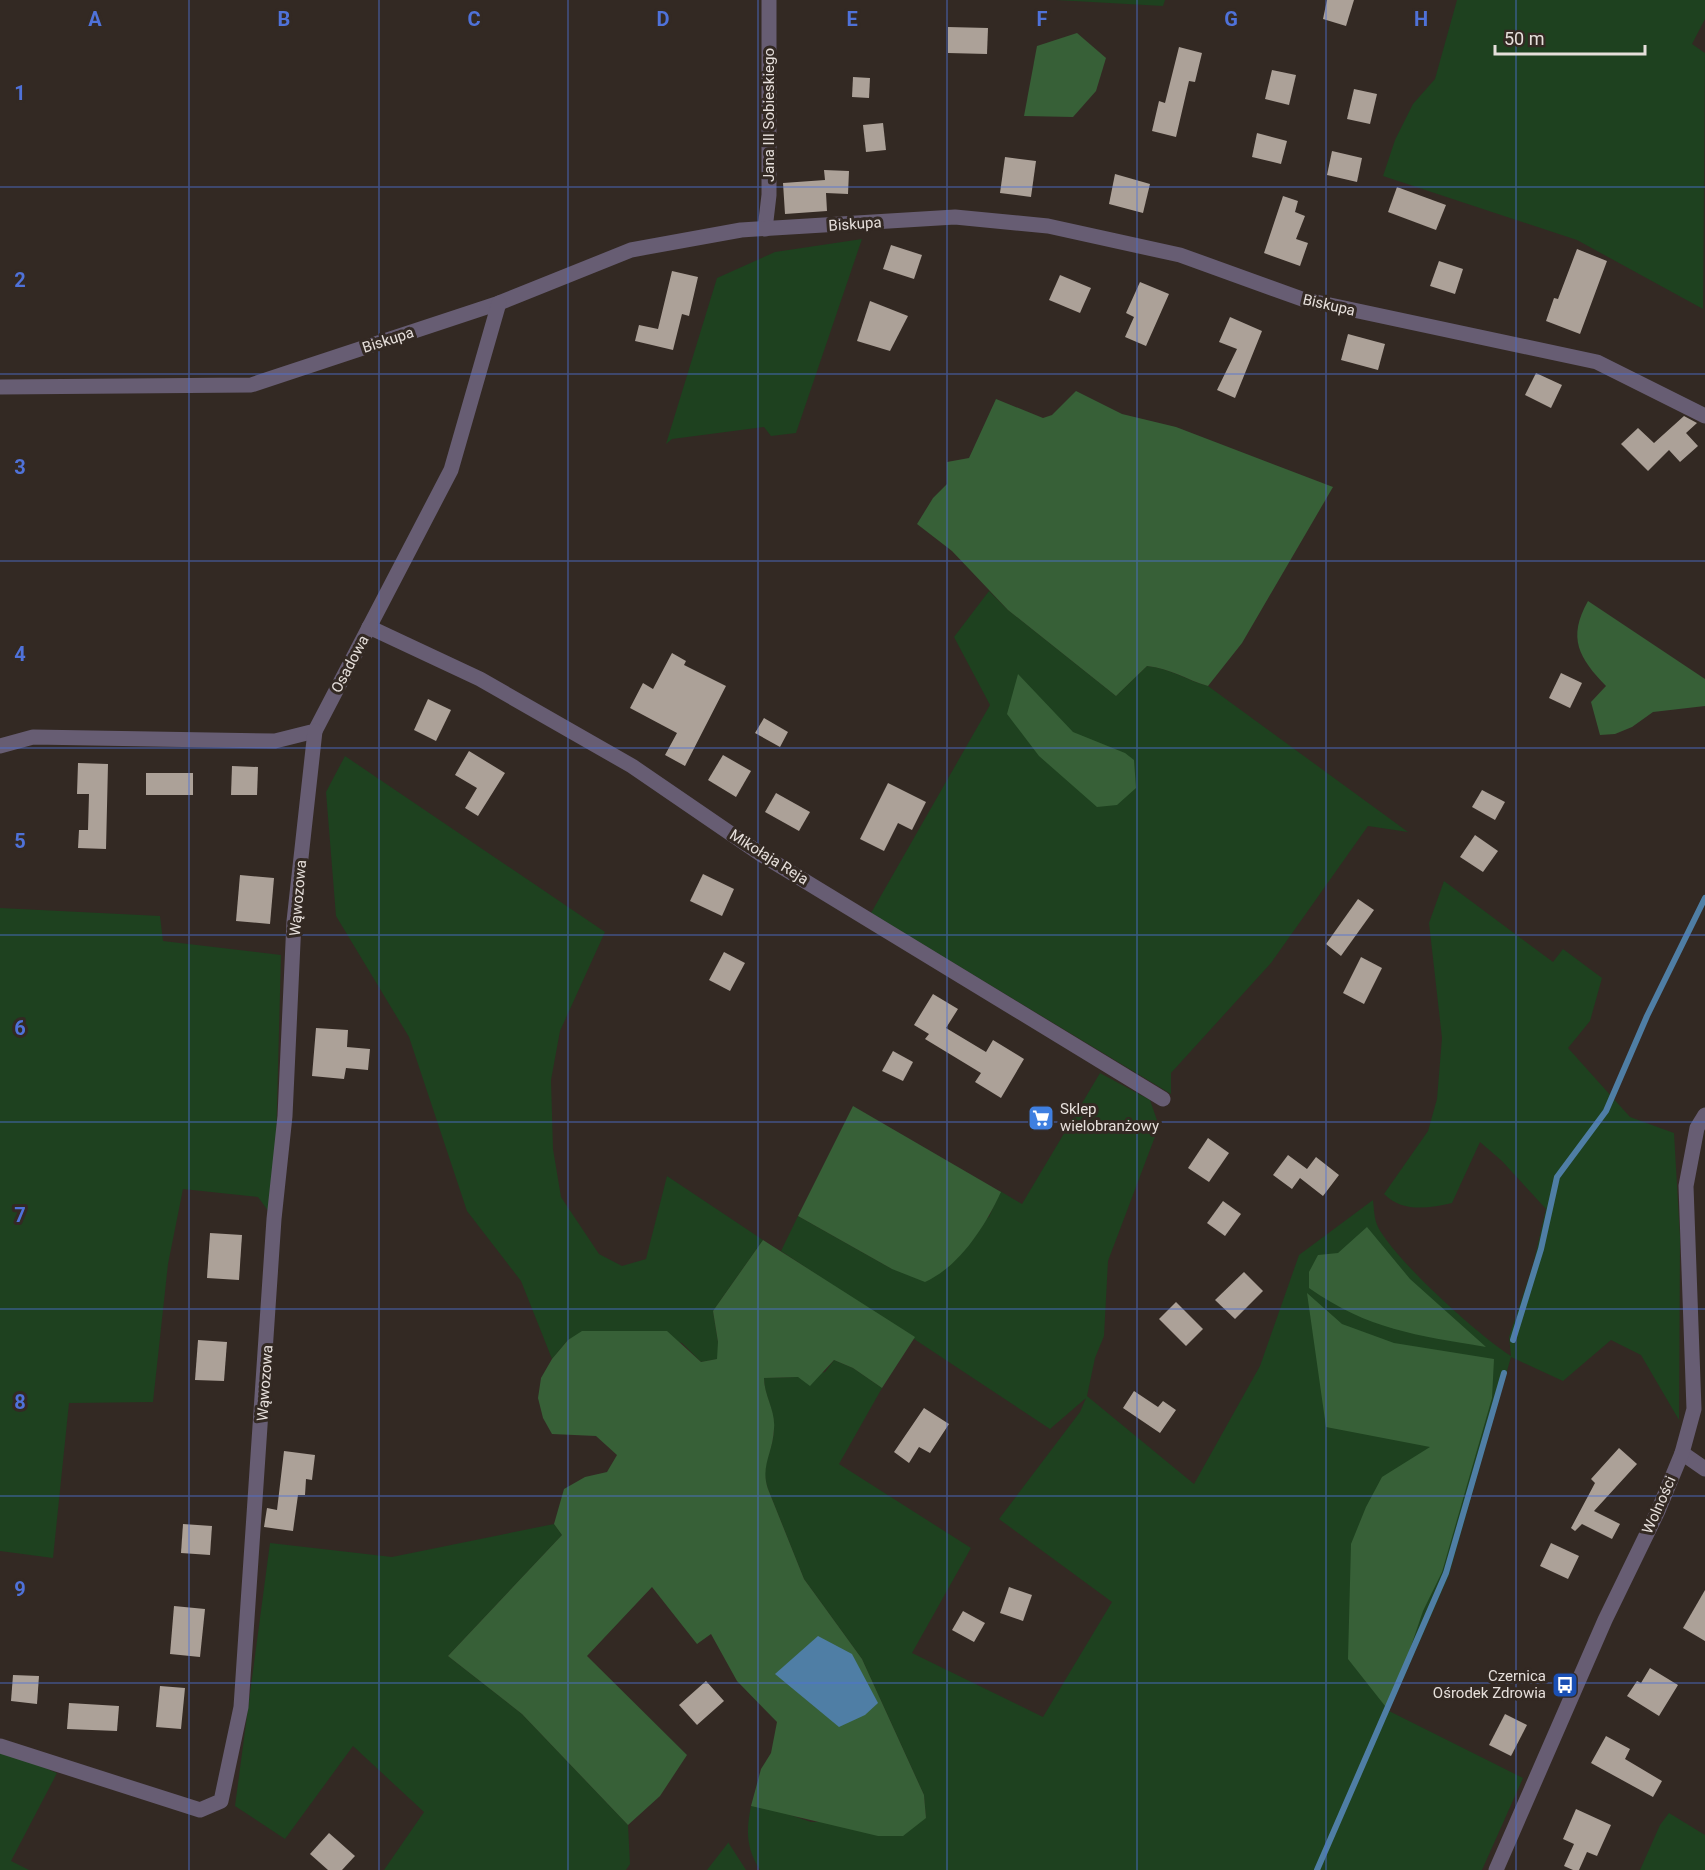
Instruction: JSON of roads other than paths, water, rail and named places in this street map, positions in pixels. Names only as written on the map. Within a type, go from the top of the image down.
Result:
[{"type":"street","name":"Jana III Sobieskiego","points":[[765,229],[769,195],[769,0]]},
{"type":"street","name":"Biskupa","points":[[0,387],[251,385],[499,303],[631,249],[741,230],[955,217],[1048,226],[1180,255],[1302,299],[1597,362],[1705,417]]},
{"type":"street","name":"Osadowa","points":[[315,731],[451,470],[499,303]]},
{"type":"street","name":"Mikołaja Reja","points":[[369,627],[480,679],[632,766],[762,855],[1163,1098]]},
{"type":"street","points":[[0,746],[33,737],[275,741],[315,731]]},
{"type":"street","name":"Wąwozowa","points":[[0,1746],[200,1810],[221,1801],[241,1707],[274,1219],[285,1116],[294,921],[315,731]]},
{"type":"street","name":"Wolności","points":[[1496,1870],[1605,1620],[1658,1511],[1682,1453],[1694,1409],[1686,1186],[1697,1128],[1705,1114]]},
{"type":"street","points":[[1682,1453],[1705,1469]]},
{"type":"water","points":[[818,1636],[852,1654],[878,1703],[865,1715],[839,1727],[775,1674]]},
{"type":"waterway","points":[[1513,1340],[1541,1249],[1557,1177],[1606,1111],[1647,1016],[1705,898]]},
{"type":"waterway","points":[[1317,1870],[1446,1573],[1504,1373]]},
{"type":"place","name":"Sklep wielobranżowy","points":[[1041,1118]]},
{"type":"place","name":"Czernica Ośrodek Zdrowia","points":[[1565,1685]]}]
